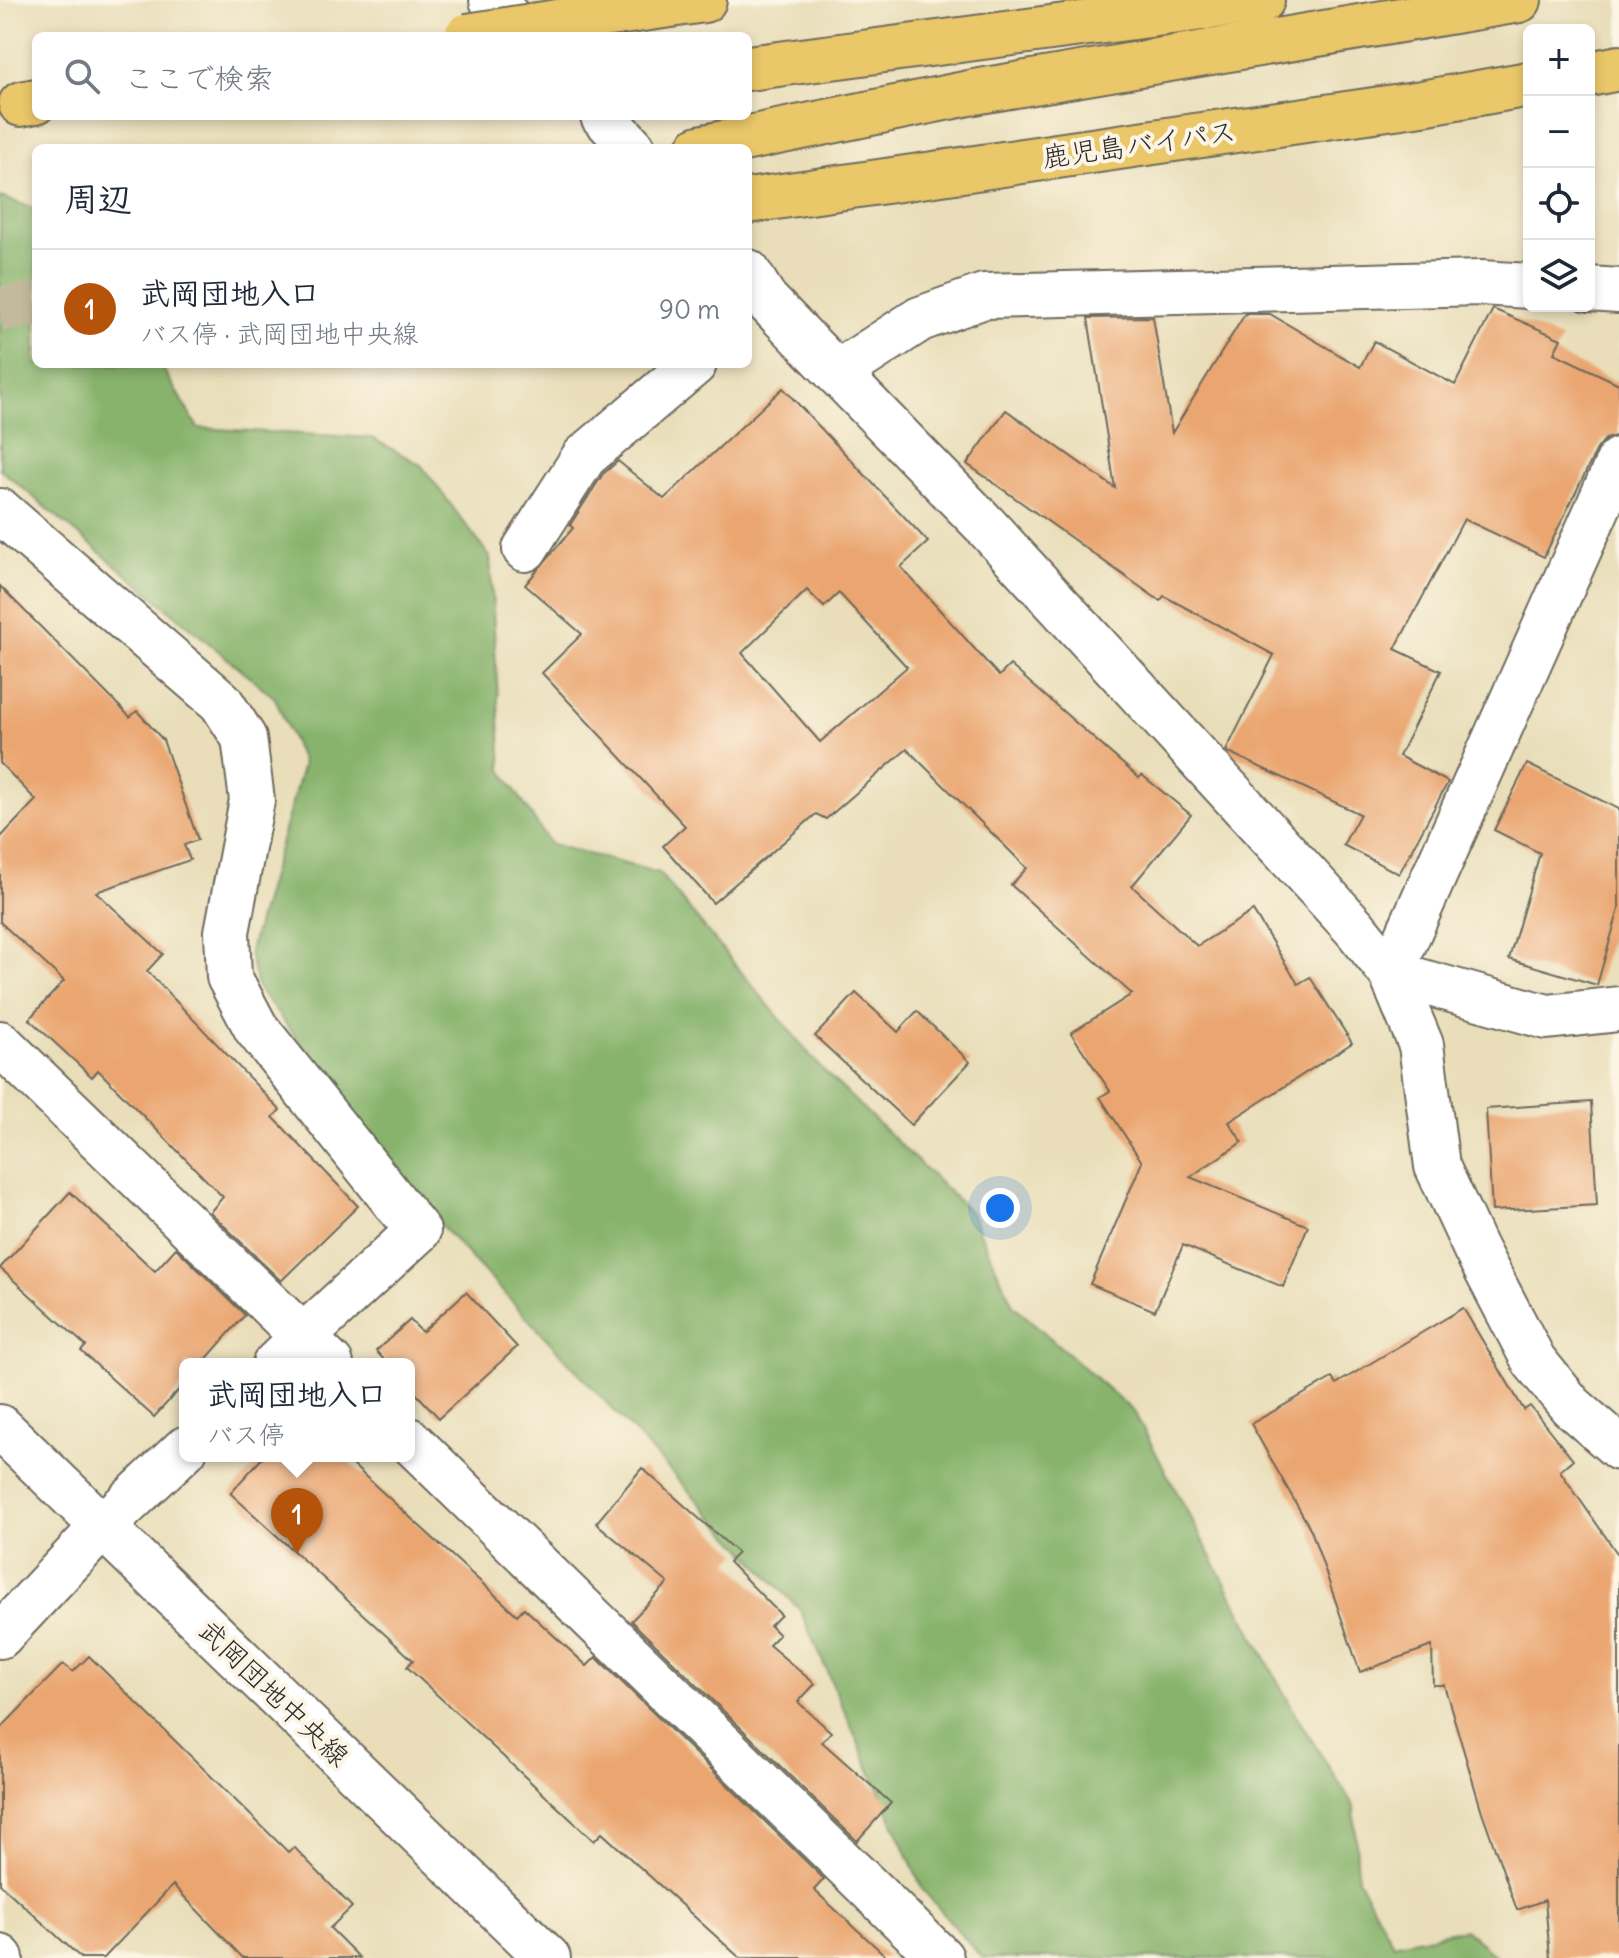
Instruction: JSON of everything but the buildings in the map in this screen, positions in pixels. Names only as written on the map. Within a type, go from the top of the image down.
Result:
[{"type":"highway","points":[[493,32],[704,0]]},
{"type":"highway","points":[[752,67],[1262,0]]},
{"type":"highway","points":[[720,144],[989,89],[1519,0]]},
{"type":"highway","points":[[1595,73],[1619,68]]},
{"type":"highway","points":[[1595,84],[1619,82]]},
{"type":"highway","name":"鹿児島バイパス","points":[[752,200],[1422,103],[1523,85]]},
{"type":"highway","points":[[1422,103],[1523,93]]},
{"type":"street","points":[[492,0],[522,32]]},
{"type":"street","points":[[607,120],[629,144]]},
{"type":"street","points":[[837,373],[920,319],[984,296],[1481,283],[1523,286]]},
{"type":"street","points":[[1595,289],[1619,291]]},
{"type":"street","points":[[754,295],[837,373],[985,525],[1355,928],[1391,973],[1421,1045],[1437,1166],[1475,1248],[1534,1361],[1571,1406],[1619,1448]]},
{"type":"street","points":[[525,549],[584,457],[689,368]]},
{"type":"street","points":[[1391,973],[1619,460]]},
{"type":"street","points":[[0,511],[221,702],[244,738],[252,800],[227,932],[229,977],[256,1028],[418,1231],[303,1355],[0,1043]]},
{"type":"street","points":[[1391,973],[1547,1017],[1619,1009]]},
{"type":"street","name":"武岡団地中央線","points":[[0,1427],[548,1958]]},
{"type":"street","points":[[415,1446],[941,1958]]},
{"type":"street","points":[[0,1636],[102,1527],[179,1455]]},
{"type":"green space","points":[[0,197],[32,208],[32,368],[162,368],[198,428],[372,438],[421,465],[490,557],[502,770],[550,844],[659,873],[820,1067],[971,1213],[1013,1305],[1134,1412],[1298,1719],[1354,1806],[1358,1878],[1393,1944],[1464,1929],[1498,1958],[982,1958],[923,1890],[800,1610],[447,1232],[257,987],[249,953],[303,764],[275,698],[0,469]]},
{"type":"tunnel","points":[[0,309],[32,305]]},
{"type":"place","name":"武岡団地入口","points":[[297,1554]]}]
